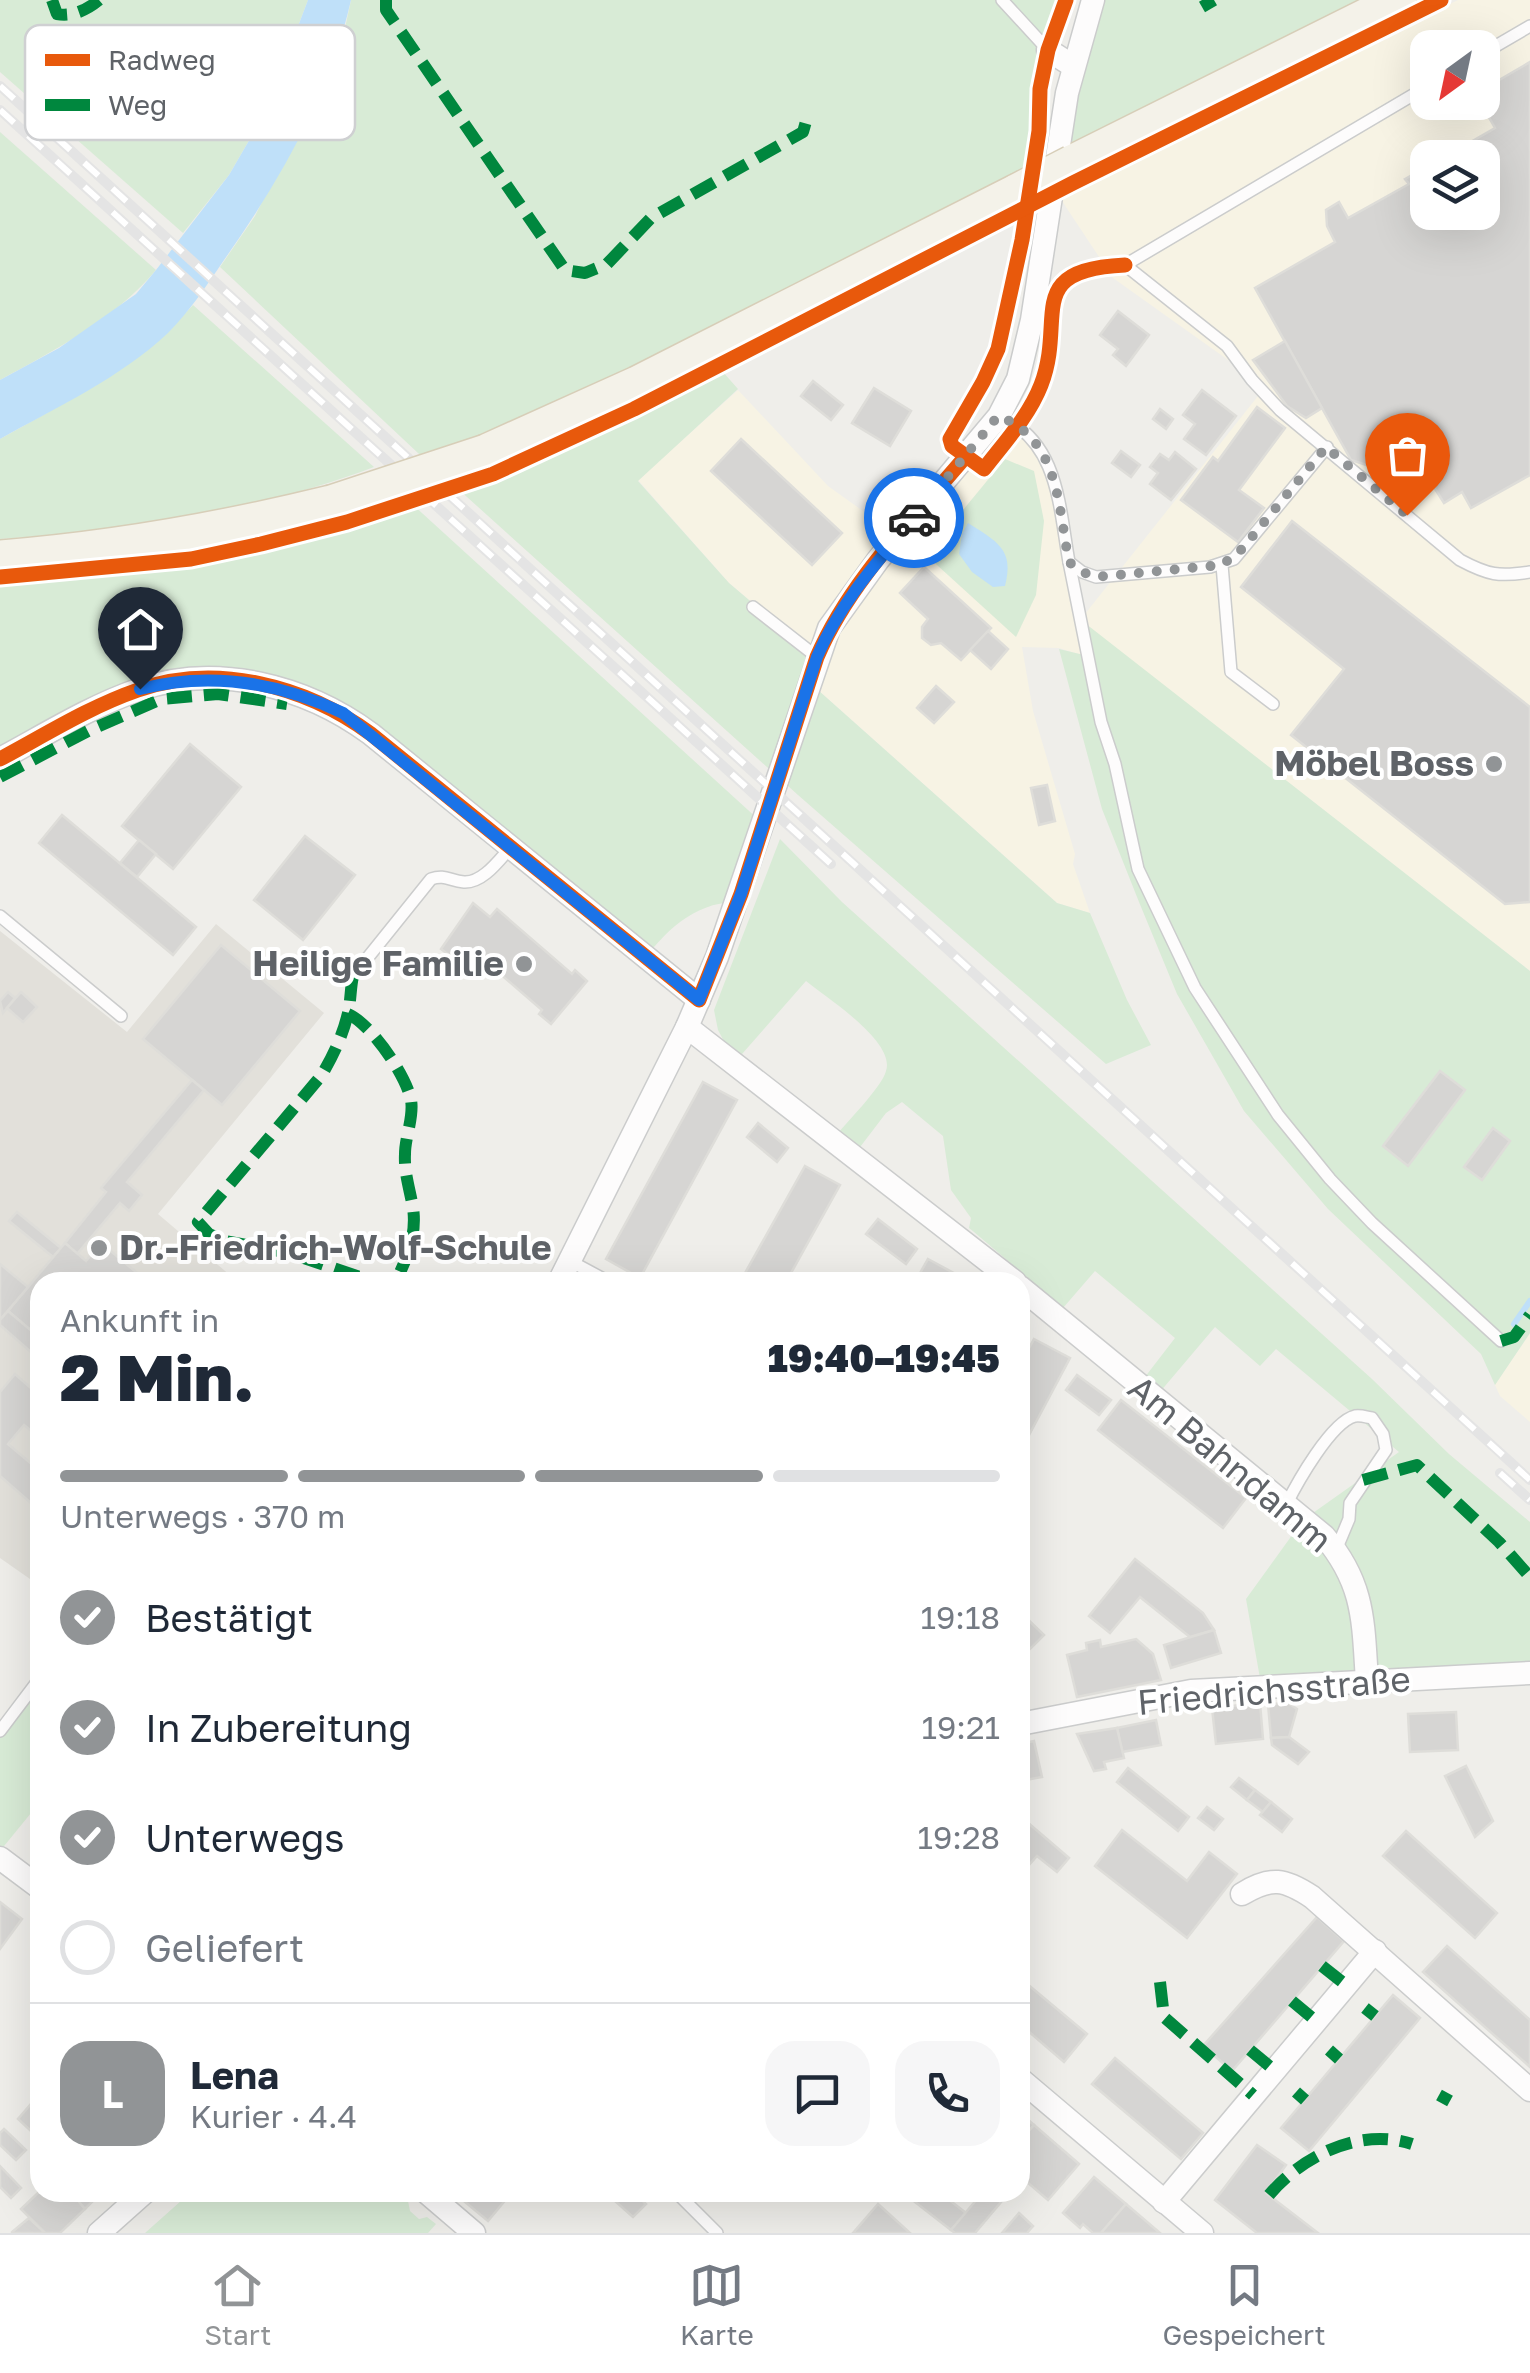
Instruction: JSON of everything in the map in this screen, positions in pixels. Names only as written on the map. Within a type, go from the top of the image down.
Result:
[{"type":"main road","points":[[0,558],[156,542],[230,528],[331,503],[486,452],[637,384],[1400,0]]},
{"type":"street","points":[[564,1272],[699,1000],[741,894],[817,657],[844,603],[998,416],[1018,379],[1032,320],[1073,66],[1094,0]]},
{"type":"street","points":[[1048,50],[1073,66]]},
{"type":"street","points":[[0,759],[104,704],[171,681],[204,679],[268,685],[307,696],[343,713],[699,1000]]},
{"type":"street","name":"Am Bahndamm","points":[[687,1027],[1000,1272]]},
{"type":"street","name":"Am Bahndamm","points":[[1030,1296],[1336,1550],[1352,1574],[1363,1620],[1367,1682]]},
{"type":"street","name":"Friedrichsstraße","points":[[1030,1722],[1190,1691],[1530,1672]]},
{"type":"street","points":[[0,1858],[30,1880]]},
{"type":"street","points":[[1242,1894],[1257,1884],[1291,1883],[1375,1951],[1530,2090]]},
{"type":"street","points":[[1164,2202],[1375,1951]]},
{"type":"street","points":[[1030,2088],[1164,2202],[1186,2228]]},
{"type":"street","points":[[99,2233],[134,2202]]},
{"type":"street","points":[[438,2202],[474,2233]]},
{"type":"lane","points":[[1002,0],[1048,50]]},
{"type":"lane","points":[[1500,44],[1530,26]]},
{"type":"lane","points":[[1410,97],[1124,264],[1227,346],[1263,393],[1460,560],[1486,574],[1509,576],[1530,572]]},
{"type":"lane","points":[[998,416],[1026,435],[1046,456],[1056,480],[1101,722],[1138,869],[1195,988],[1270,1104],[1330,1179],[1372,1223],[1501,1341]]},
{"type":"lane","points":[[1069,562],[1082,572],[1111,578],[1222,565],[1242,549],[1326,447]]},
{"type":"lane","points":[[1222,565],[1231,672],[1273,704]]},
{"type":"lane","points":[[753,607],[817,657]]},
{"type":"lane","points":[[354,976],[431,880],[440,875],[464,882],[480,878],[511,847]]},
{"type":"lane","points":[[0,916],[120,1016]]},
{"type":"lane","points":[[570,1261],[590,1272]]},
{"type":"lane","points":[[1285,1505],[1334,1432],[1355,1416],[1372,1418],[1383,1434],[1386,1450],[1350,1503],[1349,1519],[1336,1550]]},
{"type":"lane","points":[[0,1731],[30,1691]]},
{"type":"lane","points":[[686,2202],[717,2233]]},
{"type":"shaded area","points":[[1458,0],[1530,0],[1530,971],[1081,621],[1088,657],[1059,648],[1022,647],[1033,711],[1075,854],[1073,864],[1090,913],[1057,903],[809,682],[817,657],[729,583],[638,480],[738,390],[828,486],[898,536],[998,416],[1045,457],[1081,619],[1258,396],[1238,367],[1113,278],[1060,198]],"holes":[[[964,512],[1016,636],[927,555]]]},
{"type":"shaded area","name":"Dr.-Friedrich-Wolf-Schule","points":[[216,924],[324,1013],[158,1214],[226,1272],[30,1272],[30,1579],[0,1558],[0,931],[127,1032]]},
{"type":"shaded area","points":[[1530,1333],[1530,1422],[1500,1396],[1495,1385]]},
{"type":"green space","points":[[0,0],[308,0],[298,25],[25,25],[25,94],[0,72]]},
{"type":"green space","points":[[351,0],[1065,0],[1040,89],[1039,131],[1031,179],[435,469],[220,267],[255,216],[293,140],[355,140],[355,25],[346,25]]},
{"type":"green space","points":[[1094,0],[1360,0],[1058,154]]},
{"type":"green space","points":[[0,132],[156,270],[103,318],[0,380]]},
{"type":"green space","points":[[77,140],[249,140],[229,175],[183,233]]},
{"type":"green space","points":[[193,305],[374,467],[237,507],[95,530],[0,539],[0,439],[127,363]]},
{"type":"green space","points":[[723,372],[738,389],[638,481],[729,583],[816,657],[809,682],[1057,903],[1090,913],[1151,1045],[1106,1064],[798,795],[457,488]]},
{"type":"green space","points":[[1005,459],[1034,471],[1044,521],[1036,595],[1016,637],[926,555]]},
{"type":"green space","points":[[411,503],[759,820],[735,902],[693,914],[659,941],[640,965],[396,762],[313,705],[203,678],[0,747],[0,580],[191,560],[348,523]]},
{"type":"green space","points":[[1081,620],[1530,971],[1530,1333],[1495,1385],[1481,1354],[1328,1209],[1244,1111],[1177,994],[1102,809],[1059,649],[1088,656]]},
{"type":"green space","points":[[780,839],[842,902],[1372,1379],[1449,1454],[1530,1522],[1530,1672],[1368,1681],[1335,1551],[1366,1681],[1261,1684],[1246,1599],[1303,1520],[1399,1452],[1276,1349],[1260,1366],[1215,1327],[1154,1399],[1138,1386],[1175,1338],[1095,1271],[1063,1308],[1030,1280],[1030,1272],[1021,1272],[969,1228],[971,1218],[951,1190],[943,1136],[902,1102],[886,1113],[854,1155],[833,1139],[886,1071],[881,1047],[858,1022],[806,981],[735,1062],[718,1030],[714,1010]]},
{"type":"green space","points":[[30,1693],[30,1814],[0,1851],[0,1732]]},
{"type":"green space","points":[[180,2202],[408,2202],[410,2211],[419,2219],[427,2217],[436,2224],[428,2233],[145,2233]]},
{"type":"water","points":[[308,0],[351,0],[345,25],[298,25]]},
{"type":"water","points":[[249,140],[298,140],[205,288],[168,333],[130,364],[0,439],[0,380],[59,348],[136,294],[229,175]]},
{"type":"water","points":[[968,523],[1001,547],[1007,563],[1005,586],[993,587],[972,572],[959,554]]},
{"type":"building","points":[[1530,62],[1530,475],[1471,508],[1462,492],[1444,503],[1432,484],[1417,493],[1406,478],[1351,460],[1255,288],[1335,242],[1327,226],[1326,210],[1339,202],[1348,218],[1409,184],[1405,179],[1410,176],[1410,230],[1500,230],[1500,140],[1474,140],[1495,128],[1490,120],[1500,120],[1500,80]]},
{"type":"building","points":[[1118,311],[1149,335],[1126,366],[1113,355],[1118,349],[1100,335]]},
{"type":"building","points":[[1285,341],[1322,408],[1306,418],[1287,406],[1253,360]]},
{"type":"building","points":[[813,381],[843,405],[831,420],[801,396]]},
{"type":"building","points":[[874,388],[911,411],[890,446],[852,423]]},
{"type":"building","points":[[1202,390],[1236,416],[1206,455],[1184,439],[1195,424],[1183,415]]},
{"type":"building","points":[[1257,407],[1285,428],[1239,490],[1264,508],[1238,542],[1181,500],[1213,457],[1218,461]]},
{"type":"building","points":[[1160,409],[1173,419],[1166,429],[1153,419]]},
{"type":"building","points":[[741,439],[842,533],[812,565],[711,471]]},
{"type":"building","points":[[1121,451],[1140,465],[1131,477],[1112,463]]},
{"type":"building","points":[[1175,452],[1196,469],[1171,500],[1150,484],[1158,473],[1150,467],[1160,454],[1169,460]]},
{"type":"building","points":[[1292,521],[1530,707],[1530,902],[1505,904],[1291,735],[1344,669],[1241,587]]},
{"type":"building","points":[[924,567],[991,628],[961,660],[941,643],[931,645],[922,638],[922,627],[928,619],[900,593]]},
{"type":"building","points":[[988,631],[1008,649],[991,669],[970,650]]},
{"type":"building","points":[[936,686],[954,702],[934,723],[917,708]]},
{"type":"building","points":[[190,744],[241,787],[173,869],[122,826]]},
{"type":"building","points":[[1047,785],[1055,821],[1039,825],[1031,788]]},
{"type":"building","points":[[62,815],[196,927],[173,955],[39,843]]},
{"type":"building","points":[[305,836],[355,875],[303,940],[254,900]]},
{"type":"building","points":[[139,840],[156,854],[137,877],[120,863]]},
{"type":"building","name":"Heilige Familie","points":[[473,903],[490,917],[497,909],[572,974],[575,970],[587,981],[551,1024],[539,1014],[542,1010],[470,948],[454,959],[441,949]]},
{"type":"building","points":[[221,945],[300,1011],[222,1105],[143,1039]]},
{"type":"building","points":[[8,992],[15,998],[3,1013],[0,1001]]},
{"type":"building","points":[[21,992],[37,1007],[23,1022],[7,1008]]},
{"type":"building","points":[[1440,1071],[1465,1090],[1408,1166],[1383,1146]]},
{"type":"building","points":[[192,1080],[204,1090],[127,1182],[142,1195],[129,1211],[120,1203],[77,1254],[65,1243],[106,1192],[101,1188]]},
{"type":"building","points":[[703,1082],[737,1100],[643,1272],[629,1272],[606,1259]]},
{"type":"building","points":[[758,1123],[788,1148],[777,1162],[747,1137]]},
{"type":"building","points":[[1493,1128],[1510,1141],[1482,1180],[1464,1167]]},
{"type":"building","points":[[805,1166],[840,1185],[792,1272],[746,1272]]},
{"type":"building","points":[[17,1212],[61,1248],[53,1257],[9,1221]]},
{"type":"building","points":[[878,1219],[917,1249],[906,1264],[866,1234]]},
{"type":"building","points":[[65,1243],[86,1261],[101,1243],[136,1272],[41,1272]]},
{"type":"building","points":[[928,1259],[952,1272],[921,1272]]},
{"type":"building","points":[[0,1264],[28,1287],[0,1320]]},
{"type":"building","points":[[30,1285],[30,1330],[8,1311]]},
{"type":"building","points":[[8,1311],[30,1330],[30,1351],[0,1325]]},
{"type":"building","points":[[1034,1339],[1070,1358],[1030,1433],[1030,1346]]},
{"type":"building","points":[[15,1374],[30,1387],[30,1430],[24,1425],[8,1444],[30,1463],[30,1502],[0,1476],[0,1392]]},
{"type":"building","points":[[1077,1375],[1111,1400],[1099,1415],[1066,1390]]},
{"type":"building","points":[[1121,1400],[1246,1498],[1223,1528],[1098,1430]]},
{"type":"building","points":[[1135,1559],[1203,1613],[1214,1630],[1190,1637],[1140,1597],[1110,1633],[1089,1616]]},
{"type":"building","points":[[1030,1622],[1044,1635],[1030,1649]]},
{"type":"building","points":[[1214,1630],[1221,1653],[1171,1668],[1164,1645]]},
{"type":"building","points":[[1136,1639],[1153,1654],[1161,1680],[1077,1697],[1067,1655],[1087,1650],[1086,1643],[1100,1640],[1101,1647]]},
{"type":"building","points":[[1260,1703],[1263,1739],[1216,1744],[1212,1708]]},
{"type":"building","points":[[1288,1703],[1297,1709],[1289,1737],[1271,1738],[1268,1704]]},
{"type":"building","points":[[1456,1712],[1458,1750],[1410,1752],[1408,1714]]},
{"type":"building","points":[[1156,1720],[1161,1745],[1122,1752],[1117,1728]]},
{"type":"building","points":[[1117,1728],[1124,1758],[1104,1762],[1106,1769],[1094,1771],[1077,1734]]},
{"type":"building","points":[[1289,1737],[1309,1752],[1298,1764],[1272,1745],[1271,1738]]},
{"type":"building","points":[[1034,1741],[1042,1777],[1030,1779],[1030,1742]]},
{"type":"building","points":[[1466,1766],[1493,1821],[1475,1837],[1445,1776]]},
{"type":"building","points":[[1128,1768],[1189,1817],[1178,1831],[1117,1782]]},
{"type":"building","points":[[1239,1778],[1255,1790],[1247,1800],[1231,1787]]},
{"type":"building","points":[[1255,1790],[1271,1802],[1263,1812],[1247,1800]]},
{"type":"building","points":[[1271,1802],[1292,1819],[1282,1832],[1260,1815]]},
{"type":"building","points":[[1207,1807],[1223,1819],[1214,1830],[1198,1818]]},
{"type":"building","points":[[1030,1825],[1069,1858],[1057,1872],[1037,1856],[1030,1864]]},
{"type":"building","points":[[1122,1830],[1187,1881],[1209,1852],[1237,1874],[1187,1938],[1095,1866]]},
{"type":"building","points":[[1406,1831],[1497,1913],[1475,1938],[1383,1856]]},
{"type":"building","points":[[0,1902],[22,1919],[0,1949]]},
{"type":"building","points":[[1317,1917],[1344,1941],[1232,2071],[1203,2046]]},
{"type":"building","points":[[1447,1946],[1530,2020],[1530,2067],[1423,1972]]},
{"type":"building","points":[[1030,1986],[1087,2034],[1064,2062],[1030,2033]]},
{"type":"building","points":[[1393,1995],[1420,2018],[1309,2151],[1281,2128]]},
{"type":"building","points":[[1115,2058],[1203,2133],[1181,2159],[1092,2084]]},
{"type":"building","points":[[30,2105],[30,2130],[18,2119]]},
{"type":"building","points":[[1034,2125],[1079,2164],[1048,2200],[1030,2185],[1030,2130]]},
{"type":"building","points":[[4,2129],[26,2150],[16,2160],[0,2145]]},
{"type":"building","points":[[1257,2145],[1286,2165],[1266,2193],[1318,2233],[1257,2233],[1215,2200]]},
{"type":"building","points":[[0,2166],[21,2188],[11,2198],[0,2187]]},
{"type":"building","points":[[1094,2177],[1126,2204],[1101,2233],[1093,2233],[1083,2224],[1080,2228],[1063,2213]]},
{"type":"building","points":[[30,2200],[79,2202],[85,2209],[60,2233],[45,2233],[21,2209]]},
{"type":"building","points":[[465,2202],[504,2202],[488,2221]]},
{"type":"building","points":[[616,2202],[644,2202],[633,2217]]},
{"type":"building","points":[[915,2202],[952,2202],[966,2213],[951,2230]]},
{"type":"building","points":[[975,2202],[1001,2202],[975,2233],[951,2230]]},
{"type":"building","points":[[878,2204],[910,2233],[853,2233]]},
{"type":"building","points":[[1126,2204],[1160,2233],[1101,2233]]},
{"type":"building","points":[[1019,2213],[1033,2226],[1027,2233],[1002,2233]]},
{"type":"building","points":[[29,2218],[45,2233],[12,2233],[12,2232]]},
{"type":"waterway","points":[[1514,1324],[1530,1301]]},
{"type":"railway","points":[[0,86],[25,109]]},
{"type":"railway","points":[[0,110],[25,133]]},
{"type":"railway","points":[[33,140],[831,864]]},
{"type":"railway","points":[[59,140],[1530,1480]]},
{"type":"railway","points":[[1500,1473],[1530,1500]]},
{"type":"marked path","points":[[52,0],[57,14],[63,15],[79,12],[99,0]]},
{"type":"marked path","points":[[386,0],[386,10],[565,270],[585,273],[607,264],[651,218],[803,132],[808,114]]},
{"type":"marked path","points":[[1202,7],[1214,0]]},
{"type":"marked path","points":[[0,777],[90,730],[161,699],[218,694],[287,704]]},
{"type":"marked path","points":[[345,1272],[289,1253],[225,1241],[209,1234],[198,1222],[321,1076],[345,1025],[353,976]]},
{"type":"marked path","points":[[348,1014],[367,1028],[386,1051],[411,1100],[405,1161],[414,1227],[400,1272]]},
{"type":"marked path","points":[[1501,1341],[1514,1337],[1530,1315]]},
{"type":"marked path","points":[[1363,1480],[1417,1465],[1499,1542],[1530,1577]]},
{"type":"marked path","points":[[1322,1966],[1346,1985]]},
{"type":"marked path","points":[[1160,1982],[1164,2017],[1253,2095]]},
{"type":"marked path","points":[[1292,2001],[1316,2021]]},
{"type":"marked path","points":[[1365,2008],[1375,2016]]},
{"type":"marked path","points":[[1250,2050],[1274,2070]]},
{"type":"marked path","points":[[1329,2050],[1339,2059]]},
{"type":"marked path","points":[[1296,2092],[1305,2100]]},
{"type":"marked path","points":[[1439,2095],[1450,2101]]},
{"type":"marked path","points":[[1269,2195],[1299,2168],[1334,2148],[1373,2139],[1412,2144]]},
{"type":"cycle path","points":[[1066,0],[1048,50],[1040,89],[1039,131],[1022,240],[998,349],[950,439],[952,446],[984,469],[1023,418],[1041,385],[1048,361],[1054,302],[1060,288],[1072,276],[1125,265]]},
{"type":"cycle path","points":[[0,577],[191,559],[347,522],[493,474],[634,409],[1073,183],[1441,0]]},
{"type":"cycle path","points":[[0,759],[102,705],[168,682],[229,679],[289,692],[346,717],[371,734],[699,1000],[741,894],[817,657],[865,576],[966,456]]},
{"type":"way so far","points":[[914,518],[998,416],[1026,435],[1046,456],[1056,480],[1069,562],[1096,577],[1222,565],[1242,549],[1326,447],[1407,515]]},
{"type":"place","name":"Möbel Boss","points":[[1494,764]]},
{"type":"place","name":"Heilige Familie","points":[[524,964]]},
{"type":"place","name":"Dr.-Friedrich-Wolf-Schule","points":[[99,1248]]},
{"type":"route","points":[[140,689],[171,681],[204,679],[268,685],[307,696],[343,713],[699,1000],[741,894],[829,628],[844,603],[914,518]]}]
